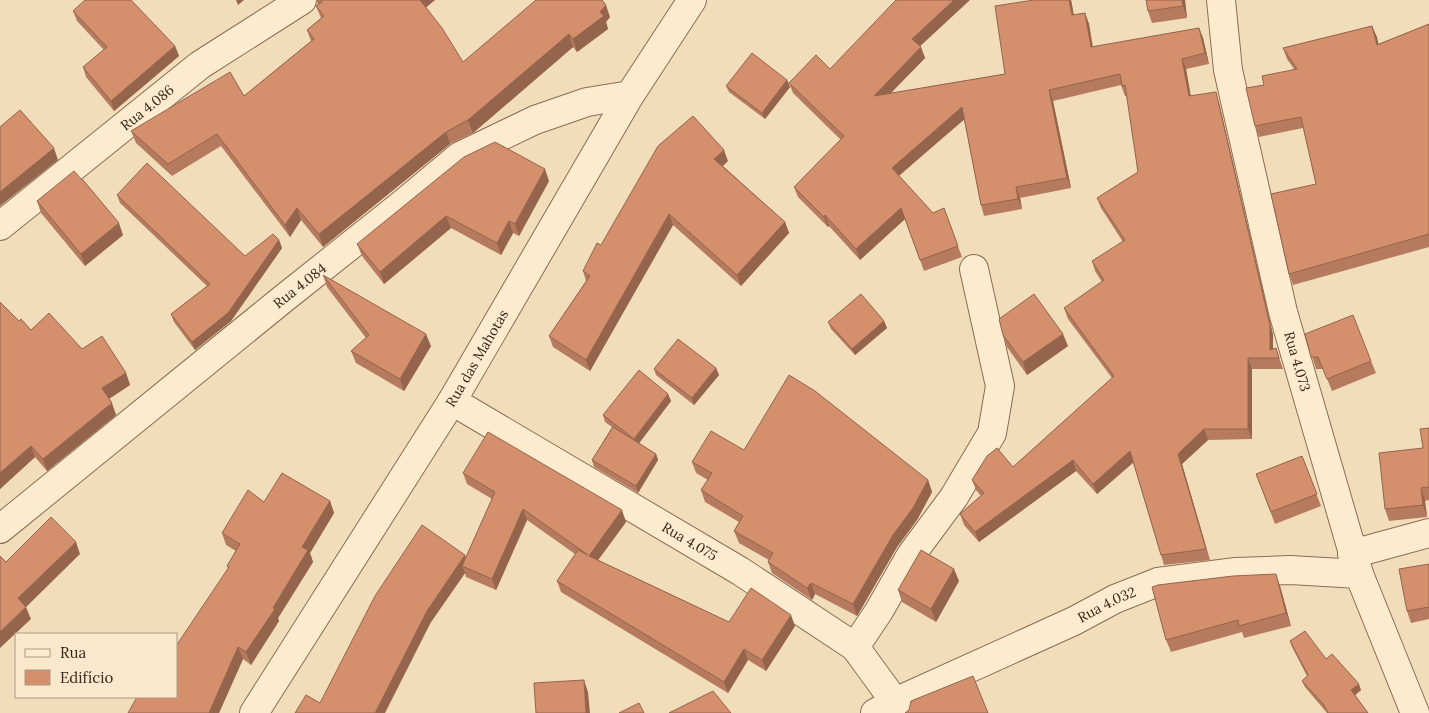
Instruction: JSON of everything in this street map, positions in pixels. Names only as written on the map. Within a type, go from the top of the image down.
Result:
[{"type":"street","name":"Rua 4.086","points":[[0,226],[200,65],[302,0]]},
{"type":"street","name":"Rua das Mahotas","points":[[254,713],[452,400],[630,96],[692,0]]},
{"type":"street","name":"Rua 4.073","points":[[1221,0],[1228,70],[1283,312],[1355,564],[1415,713]]},
{"type":"street","name":"Rua 4.084","points":[[0,529],[460,156],[535,120],[586,102],[630,96]]},
{"type":"street","points":[[856,647],[911,555],[954,496],[992,433],[1000,386],[974,269]]},
{"type":"street","name":"Rua 4.075","points":[[452,400],[740,571],[856,647],[890,709]]},
{"type":"street","name":"Rua 4.032","points":[[890,709],[1074,621],[1115,599],[1158,582],[1236,572],[1290,570],[1355,564],[1429,534]]},
{"type":"building","points":[[85,0],[131,0],[175,46],[111,101],[83,67],[107,47],[73,11]]},
{"type":"building","points":[[321,0],[420,0],[442,28],[463,62],[536,0],[602,0],[606,5],[600,12],[604,16],[573,39],[569,34],[468,120],[446,132],[319,234],[297,208],[285,225],[217,134],[168,164],[131,131],[230,72],[244,96],[314,39],[307,30],[324,16],[316,6],[322,2]]},
{"type":"building","points":[[896,0],[954,0],[912,39],[921,47],[874,96],[1005,74],[995,6],[1034,0],[1069,0],[1072,15],[1085,13],[1091,47],[1199,28],[1205,53],[1182,59],[1189,96],[1216,92],[1270,325],[1270,350],[1276,348],[1279,358],[1248,358],[1248,429],[1204,429],[1178,454],[1206,549],[1161,555],[1130,451],[1093,484],[1073,460],[975,532],[960,514],[984,493],[972,480],[987,456],[997,448],[1013,467],[1114,376],[1064,308],[1104,280],[1092,261],[1125,240],[1097,198],[1138,172],[1125,85],[1122,86],[1120,74],[1049,90],[1067,178],[1016,187],[1018,199],[981,205],[962,107],[892,168],[933,213],[944,208],[958,246],[920,260],[901,208],[856,249],[825,215],[824,217],[794,187],[844,136],[789,83],[816,55],[830,69]]},
{"type":"building","points":[[1146,0],[1182,0],[1183,6],[1148,11]]},
{"type":"building","points":[[1429,24],[1429,234],[1289,274],[1271,194],[1316,184],[1301,117],[1255,126],[1246,88],[1264,85],[1262,76],[1297,69],[1283,48],[1372,26],[1377,45]]},
{"type":"building","points":[[752,53],[787,80],[762,113],[726,86]]},
{"type":"building","points":[[20,110],[54,148],[0,192],[0,127]]},
{"type":"building","points":[[693,116],[724,150],[714,159],[785,222],[737,275],[669,214],[586,360],[549,336],[590,276],[583,271],[597,243],[601,245],[658,146]]},
{"type":"building","points":[[495,142],[545,169],[515,224],[509,221],[497,243],[446,216],[380,272],[357,244],[464,157]]},
{"type":"building","points":[[147,163],[245,256],[273,234],[279,240],[228,313],[192,342],[171,314],[210,284],[117,195]]},
{"type":"building","points":[[74,171],[119,223],[81,254],[37,201]]},
{"type":"building","points":[[323,275],[426,334],[400,379],[351,351],[369,335]]},
{"type":"building","points":[[861,294],[884,321],[852,349],[828,322]]},
{"type":"building","points":[[1034,294],[1063,334],[1023,362],[1003,335],[999,319]]},
{"type":"building","points":[[0,302],[31,330],[49,313],[82,349],[102,336],[126,373],[102,388],[112,403],[43,459],[31,446],[0,473]]},
{"type":"building","points":[[1353,315],[1371,361],[1327,379],[1318,357],[1311,357],[1305,334]]},
{"type":"building","points":[[678,339],[716,368],[692,398],[654,369]]},
{"type":"building","points":[[639,370],[668,394],[634,439],[603,415]]},
{"type":"building","points":[[789,375],[815,391],[928,480],[913,508],[893,535],[853,604],[811,583],[807,588],[768,562],[773,553],[734,531],[743,516],[701,490],[712,473],[692,462],[711,431],[744,450]]},
{"type":"building","points":[[613,427],[656,454],[636,486],[592,460]]},
{"type":"building","points":[[1429,428],[1429,487],[1421,488],[1423,505],[1385,509],[1379,453],[1423,448],[1420,429]]},
{"type":"building","points":[[488,432],[622,510],[589,556],[729,622],[751,588],[791,615],[762,660],[744,649],[724,682],[557,581],[578,550],[588,555],[523,509],[492,579],[462,566],[495,492],[463,473]]},
{"type":"building","points":[[1302,456],[1317,494],[1271,512],[1256,474]]},
{"type":"building","points":[[282,473],[330,501],[302,547],[308,550],[273,608],[275,609],[246,652],[238,647],[209,713],[128,713],[136,698],[178,698],[178,643],[229,567],[227,566],[240,544],[222,533],[248,490],[264,502]]},
{"type":"building","points":[[51,517],[76,542],[18,598],[26,607],[0,632],[0,556],[6,562]]},
{"type":"building","points":[[422,525],[465,555],[427,611],[375,713],[295,713],[306,695],[320,703],[375,596]]},
{"type":"building","points":[[921,550],[954,569],[931,609],[898,590]]},
{"type":"building","points":[[1429,564],[1429,607],[1407,611],[1399,569]]},
{"type":"building","points":[[1276,574],[1286,613],[1239,626],[1238,620],[1166,640],[1152,587],[1233,576]]},
{"type":"building","points":[[1305,631],[1326,659],[1332,654],[1359,684],[1351,690],[1368,713],[1328,713],[1324,705],[1302,681],[1308,675],[1290,641]]},
{"type":"building","points":[[973,676],[988,713],[905,713],[909,710],[911,701]]},
{"type":"building","points":[[584,680],[586,713],[536,713],[534,683]]},
{"type":"building","points":[[713,691],[731,713],[669,713]]},
{"type":"building","points":[[639,703],[644,713],[619,713]]}]
